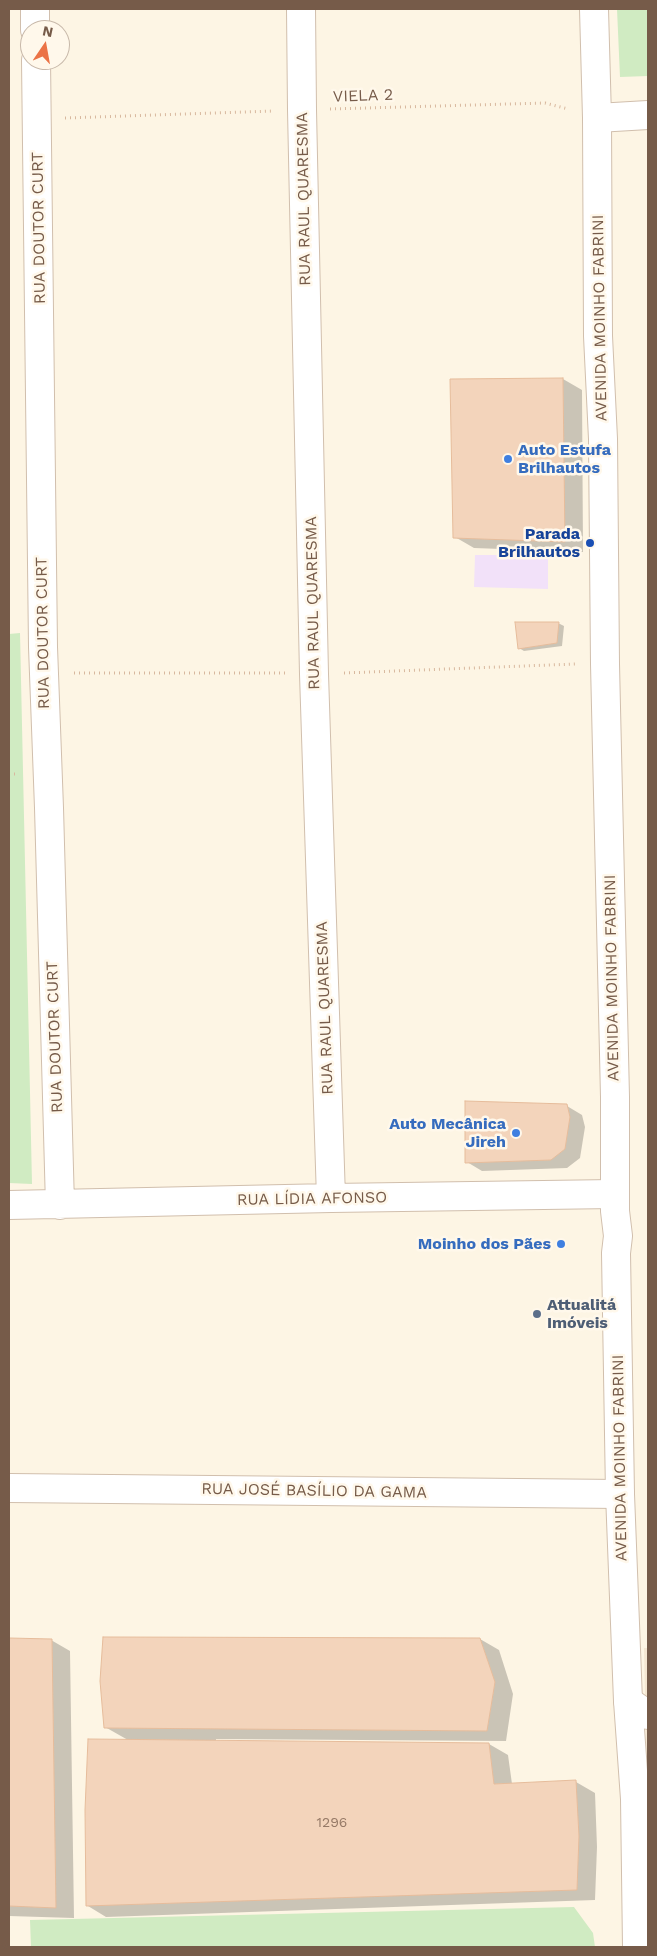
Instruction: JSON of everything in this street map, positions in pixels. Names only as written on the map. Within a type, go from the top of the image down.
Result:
[{"type":"street","name":"RUA RAUL QUARESMA","points":[[301,9],[314,674],[331,1198]]},
{"type":"street","name":"AVENIDA MOINHO FABRINI","points":[[594,9],[597,118],[598,336],[603,439],[605,664],[615,1097],[614,1194],[618,1236],[616,1253],[620,1494],[638,1708],[642,1796],[637,1947]]},
{"type":"street","name":"RUA DOUTOR CURT","points":[[36,70],[43,647],[60,1205]]},
{"type":"street","points":[[597,118],[648,115]]},
{"type":"street","name":"RUA LÍDIA AFONSO","points":[[9,1205],[614,1194]]},
{"type":"street","name":"RUA JOSÉ BASÍLIO DA GAMA","points":[[9,1488],[620,1494]]},
{"type":"path","name":"VIELA 2","points":[[38,119],[545,102],[597,118]]},
{"type":"shaded area","points":[[475,555],[548,555],[548,589],[474,587]]},
{"type":"shaded area","points":[[644,1648],[648,1648],[648,1843]]},
{"type":"green space","points":[[617,9],[648,9],[648,76],[620,77]]},
{"type":"green space","points":[[20,633],[32,1184],[9,1183],[9,634]]},
{"type":"green space","points":[[574,1907],[593,1933],[595,1947],[31,1947],[30,1920]]},
{"type":"building","name":"Auto Estufa Brilhautos","points":[[563,378],[565,542],[453,538],[450,379]]},
{"type":"building","points":[[515,622],[559,622],[557,643],[518,649]]},
{"type":"building","name":"Auto Mecânica Jireh","points":[[465,1101],[567,1104],[570,1117],[565,1149],[551,1160],[465,1163]]},
{"type":"building","points":[[103,1637],[480,1638],[495,1682],[487,1731],[104,1728],[100,1681]]},
{"type":"building","points":[[9,1638],[52,1639],[56,1908],[9,1906]]},
{"type":"building","points":[[88,1739],[489,1743],[494,1784],[576,1780],[579,1836],[577,1890],[86,1906],[85,1810]]},
{"type":"place","name":"Auto Estufa Brilhautos","points":[[508,459]]},
{"type":"place","name":"Parada Brilhautos","points":[[590,543]]},
{"type":"place","name":"Auto Mecânica Jireh","points":[[516,1133]]},
{"type":"place","name":"Moinho dos Pães","points":[[561,1244]]},
{"type":"place","name":"Attualitá Imóveis","points":[[537,1314]]}]
